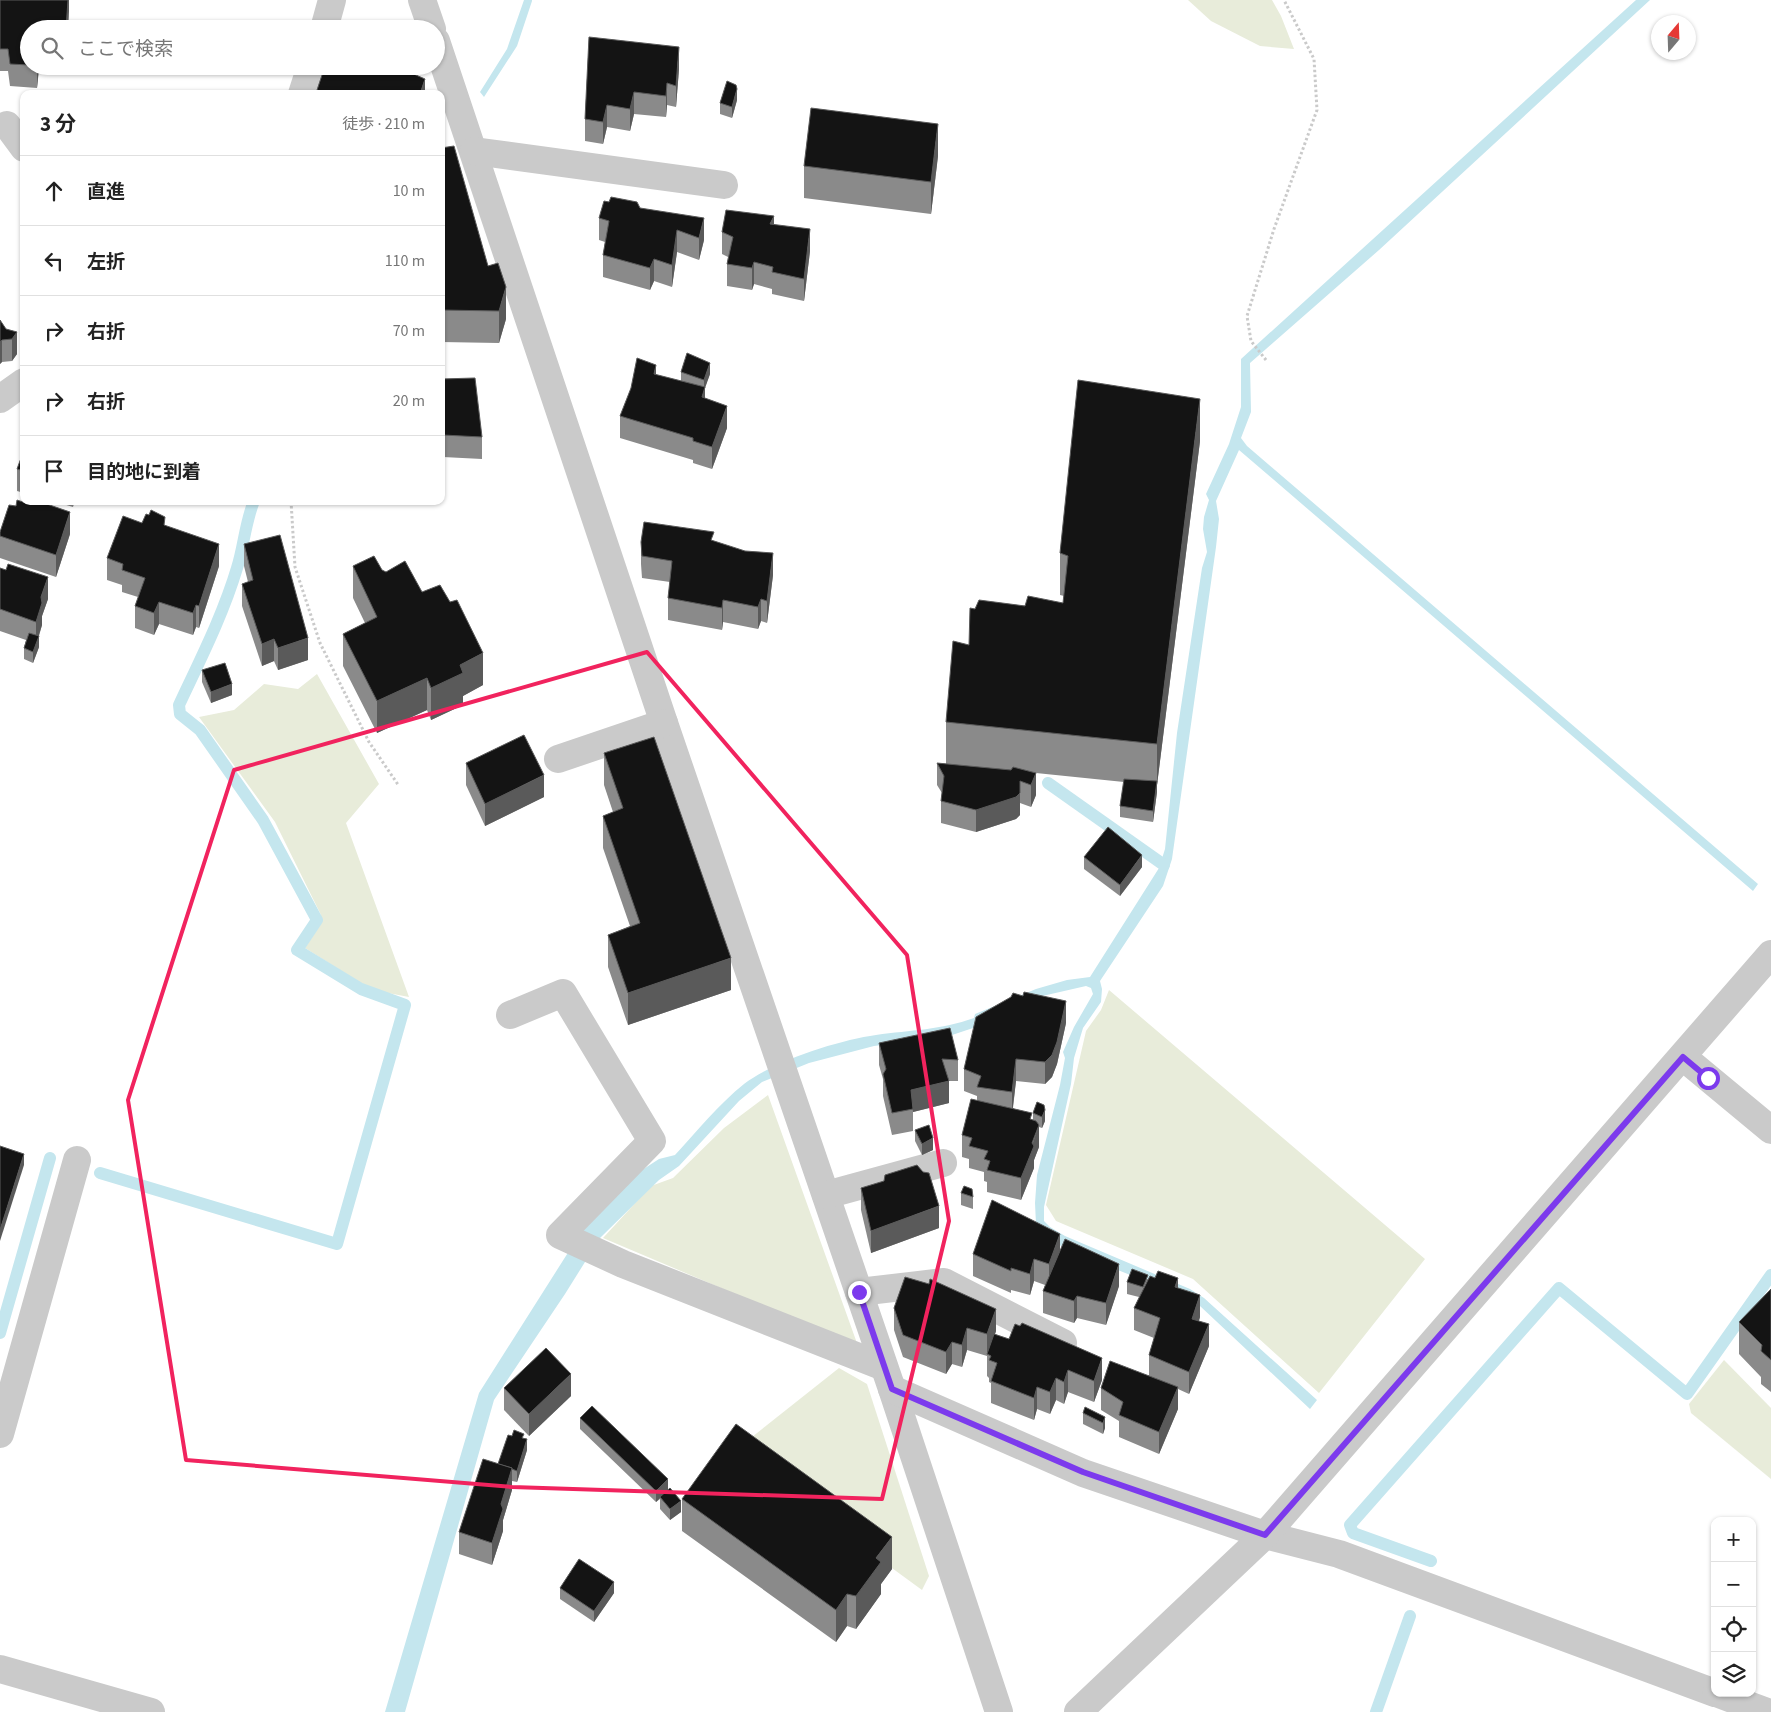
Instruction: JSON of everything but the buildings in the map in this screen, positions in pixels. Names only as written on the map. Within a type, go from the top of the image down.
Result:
[{"type":"street","points":[[326,20],[332,0]]},
{"type":"street","points":[[422,0],[429,20]]},
{"type":"street","points":[[445,67],[664,723],[859,1292],[999,1712]]},
{"type":"street","points":[[303,90],[308,75]]},
{"type":"street","points":[[7,125],[20,143]]},
{"type":"street","points":[[474,151],[724,185]]},
{"type":"street","points":[[0,399],[20,385]]},
{"type":"street","points":[[558,759],[664,723]]},
{"type":"street","points":[[1078,1712],[1265,1535],[1771,954]]},
{"type":"street","points":[[510,1015],[562,993],[652,1141],[560,1235],[888,1378],[1083,1472],[1265,1535],[1339,1554],[1711,1692]]},
{"type":"street","points":[[1683,1057],[1771,1130]]},
{"type":"street","points":[[0,1434],[77,1160]]},
{"type":"street","points":[[826,1195],[943,1163]]},
{"type":"street","points":[[859,1292],[944,1282],[1084,1354]]},
{"type":"street","points":[[0,1669],[151,1712]]},
{"type":"street","points":[[1726,1697],[1767,1712]]},
{"type":"path","points":[[1266,360],[1251,341],[1247,316],[1274,229],[1317,110],[1314,59],[1284,0]]},
{"type":"path","points":[[291,505],[295,567],[320,643],[368,742],[399,786]]},
{"type":"highlighted area","points":[[647,652],[907,955],[949,1221],[882,1499],[512,1487],[186,1460],[128,1100],[234,770]]},
{"type":"green space","points":[[1188,0],[1272,0],[1281,16],[1294,49],[1260,46],[1211,21]]},
{"type":"green space","points":[[317,674],[379,784],[346,823],[409,997],[372,990],[305,948],[320,925],[321,915],[275,822],[199,717],[234,710],[264,684],[298,689]]},
{"type":"green space","points":[[1109,990],[1425,1259],[1319,1393],[1193,1279],[1056,1221],[1046,1205],[1086,1031],[1101,1010]]},
{"type":"green space","points":[[768,1095],[858,1346],[603,1238],[651,1186],[673,1178],[724,1128]]},
{"type":"green space","points":[[1724,1360],[1771,1408],[1771,1479],[1691,1413],[1689,1404]]},
{"type":"green space","points":[[839,1368],[867,1384],[929,1576],[922,1590],[733,1452]]},
{"type":"water","points":[[524,0],[532,1],[517,46],[484,97],[480,92],[507,49]]},
{"type":"water","points":[[1636,0],[1650,0],[1379,250],[1250,363],[1251,412],[1241,438],[1247,446],[1758,884],[1753,891],[1239,450],[1216,501],[1219,519],[1216,547],[1172,859],[1163,886],[1100,981],[1102,989],[1101,1002],[1083,1028],[1074,1058],[1071,1084],[1044,1207],[1044,1221],[1065,1236],[1190,1289],[1204,1298],[1317,1400],[1310,1409],[1200,1306],[1190,1299],[1068,1250],[1041,1234],[1036,1224],[1037,1175],[1060,1085],[1065,1058],[1063,1052],[1074,1027],[1093,994],[1091,988],[1086,986],[1038,997],[979,1026],[946,1037],[874,1046],[809,1063],[762,1082],[739,1101],[679,1166],[659,1180],[600,1238],[494,1400],[405,1712],[385,1712],[479,1393],[583,1229],[642,1170],[659,1159],[675,1155],[726,1100],[744,1084],[772,1067],[807,1053],[844,1042],[876,1035],[962,1022],[974,1018],[975,1014],[1036,989],[1067,980],[1090,977],[1159,868],[1165,849],[1177,733],[1202,568],[1207,552],[1203,529],[1209,500],[1206,494],[1229,444],[1241,407],[1241,359]]},
{"type":"waterway","points":[[100,1173],[337,1244],[405,1005],[361,989],[297,950],[317,920],[263,820],[200,730],[180,714],[179,705],[211,637],[231,586],[253,505]]},
{"type":"waterway","points":[[1048,783],[1164,865]]},
{"type":"waterway","points":[[0,1333],[50,1158]]},
{"type":"waterway","points":[[1431,1561],[1353,1533],[1350,1525],[1559,1288],[1687,1394],[1771,1275]]},
{"type":"waterway","points":[[1376,1712],[1410,1616]]},
{"type":"route","points":[[859,1292],[892,1389],[1083,1472],[1265,1535],[1683,1057],[1708,1078]]}]
